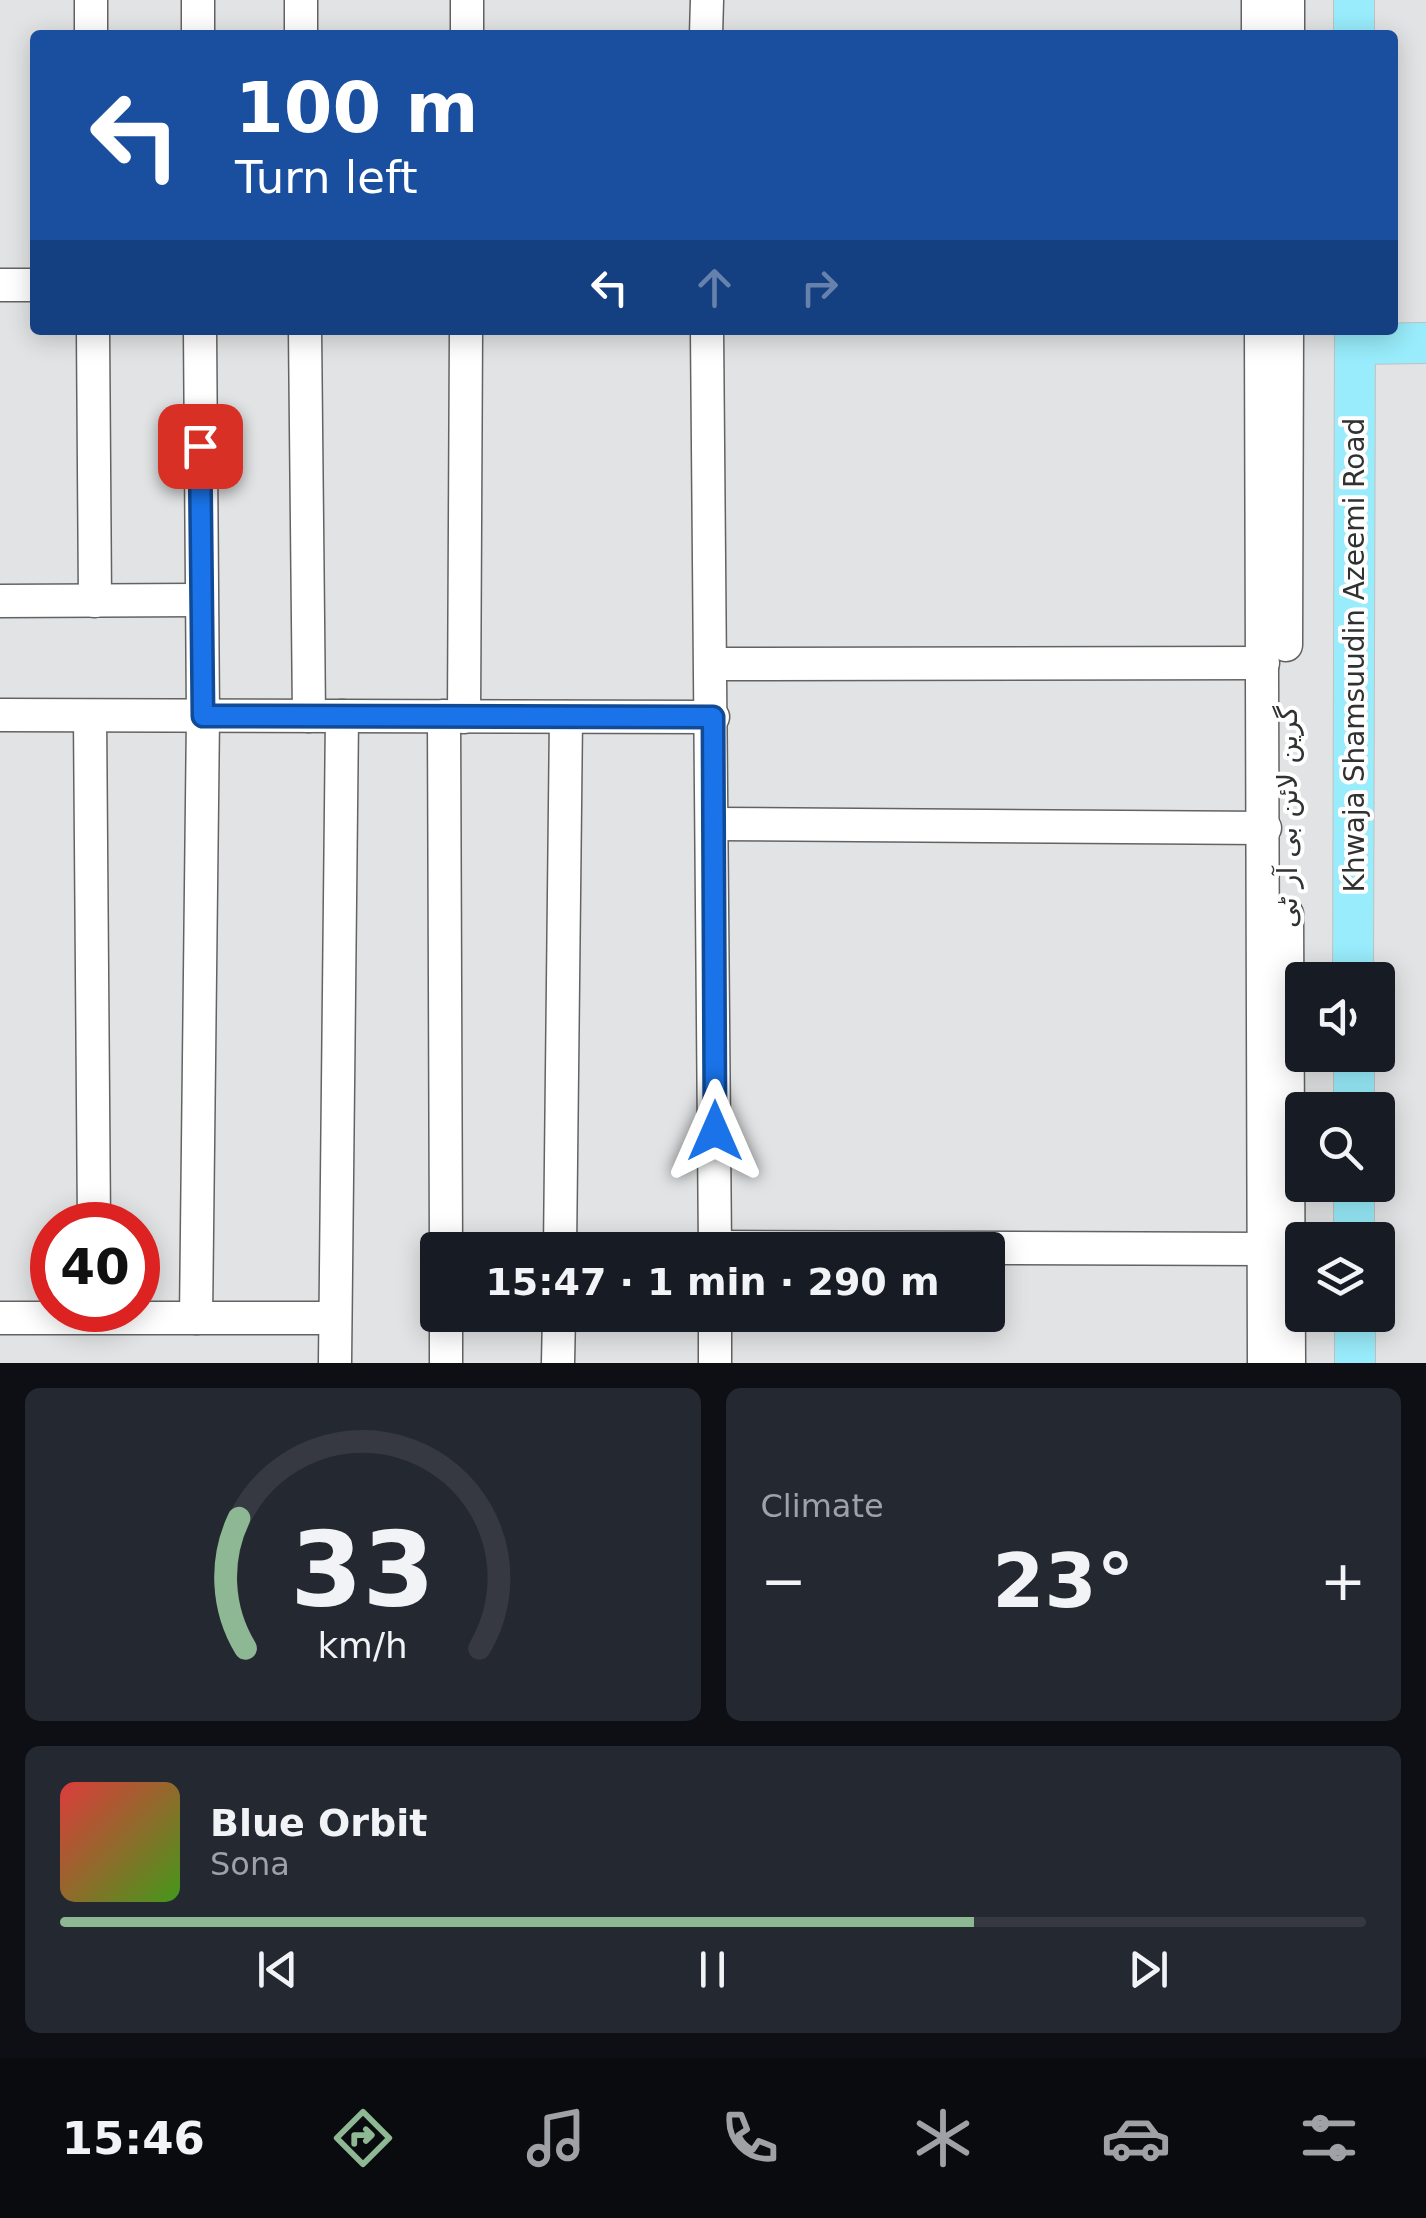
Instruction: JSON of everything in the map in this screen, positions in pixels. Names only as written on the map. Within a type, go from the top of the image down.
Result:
[{"type":"main road","points":[[1354,0],[1354,30]]},
{"type":"main road","points":[[1355,337],[1426,344]]},
{"type":"main road","name":"Khwaja Shamsuudin Azeemi Road","points":[[1353,962],[1355,337]]},
{"type":"main road","points":[[1354,1332],[1355,1363]]},
{"type":"street","points":[[91,0],[92,30]]},
{"type":"street","points":[[198,0],[198,30]]},
{"type":"street","points":[[301,0],[301,30]]},
{"type":"street","points":[[467,0],[467,30]]},
{"type":"street","points":[[706,0],[706,30]]},
{"type":"street","points":[[1258,0],[1258,30]]},
{"type":"street","points":[[1288,0],[1288,30]]},
{"type":"street","points":[[0,285],[30,285]]},
{"type":"street","points":[[94,335],[95,601]]},
{"type":"street","points":[[196,1318],[203,716],[199,600],[200,335]]},
{"type":"street","points":[[304,335],[309,716]]},
{"type":"street","points":[[446,1232],[454,717],[466,335]]},
{"type":"street","points":[[707,335],[713,664],[715,1232]]},
{"type":"street","points":[[1260,335],[1265,828],[1264,1363]]},
{"type":"street","name":"گرین لائن بی آر ٹی","points":[[1287,335],[1289,1363]]},
{"type":"street","points":[[0,601],[199,600]]},
{"type":"street","points":[[713,664],[1264,663]]},
{"type":"street","points":[[0,716],[713,717]]},
{"type":"street","points":[[90,716],[94,1202]]},
{"type":"street","points":[[335,1363],[342,716]]},
{"type":"street","points":[[560,1232],[566,716]]},
{"type":"street","points":[[714,824],[1265,828]]},
{"type":"street","points":[[1005,1249],[1264,1249]]},
{"type":"street","points":[[0,1318],[30,1317]]},
{"type":"street","points":[[160,1317],[336,1318]]},
{"type":"street","points":[[446,1332],[446,1363]]},
{"type":"street","points":[[558,1363],[559,1332]]},
{"type":"street","points":[[715,1332],[715,1363]]},
{"type":"route","points":[[200,446],[203,716],[713,717],[715,1131]]}]
